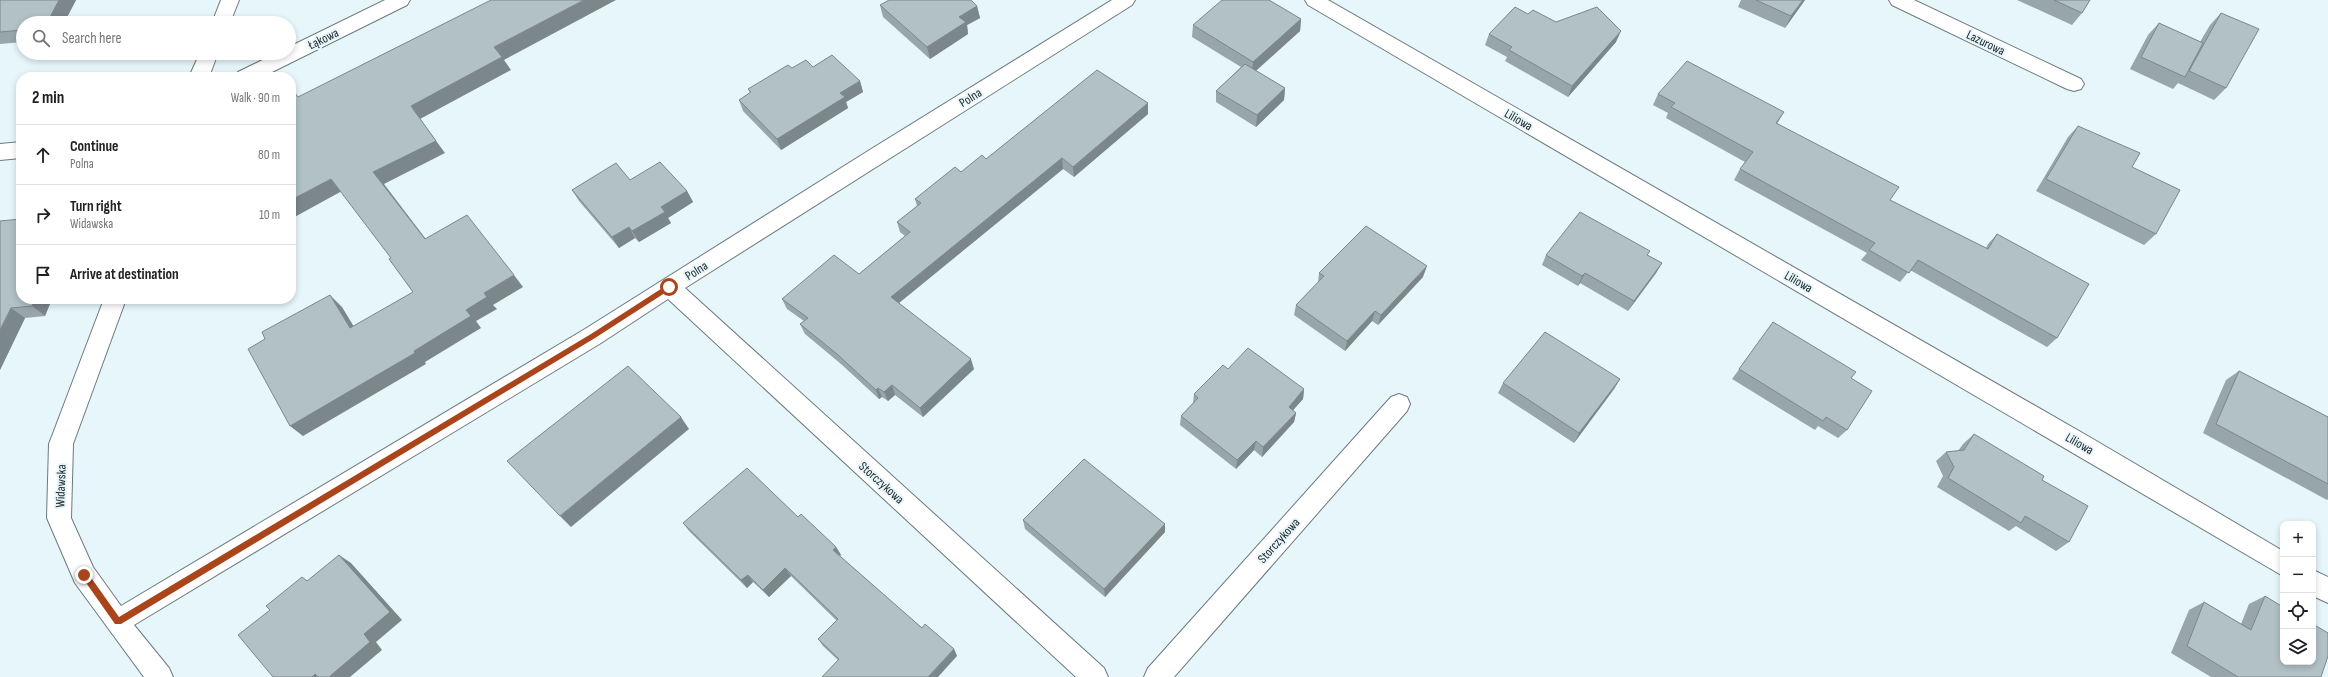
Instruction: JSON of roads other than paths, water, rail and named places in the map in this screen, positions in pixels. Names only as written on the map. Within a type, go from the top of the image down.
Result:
[{"type":"street","points":[[224,16],[230,0]]},
{"type":"street","name":"Łąkowa","points":[[296,52],[402,0]]},
{"type":"street","name":"Polna","points":[[118,621],[593,336],[868,160],[1126,0]]},
{"type":"street","name":"Liliowa","points":[[1314,0],[2085,446],[2280,562]]},
{"type":"street","name":"Lazurowa","points":[[1898,0],[2074,84]]},
{"type":"street","points":[[201,72],[206,60]]},
{"type":"street","name":"Łąkowa","points":[[255,72],[280,60]]},
{"type":"street","points":[[0,152],[16,150]]},
{"type":"street","name":"Storczykowa","points":[[669,287],[1095,677]]},
{"type":"street","name":"Widawska","points":[[113,304],[61,444],[59,518],[84,575],[160,677]]},
{"type":"street","name":"Storczykowa","points":[[1157,677],[1399,404]]},
{"type":"street","points":[[2316,584],[2328,591]]}]
